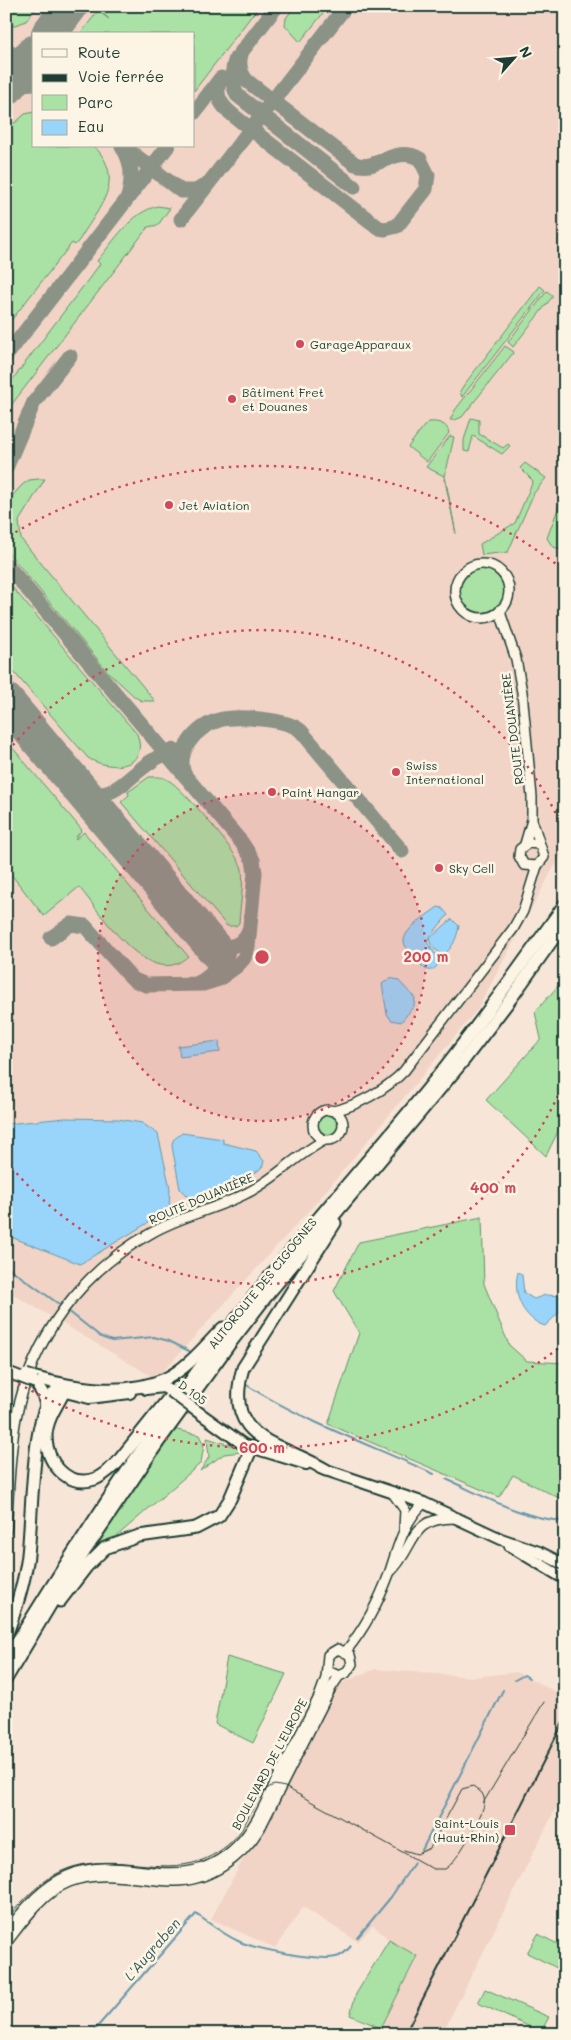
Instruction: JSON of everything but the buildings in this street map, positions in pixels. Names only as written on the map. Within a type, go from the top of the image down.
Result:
[{"type":"highway","name":"AUTOROUTE DES CIGOGNES","points":[[6,1679],[10,1662],[56,1578],[150,1436],[249,1302],[426,1091],[504,990],[565,904]]},
{"type":"highway","name":"AUTOROUTE DES CIGOGNES","points":[[10,1662],[159,1441],[269,1294],[464,1060],[512,997],[565,922]]},
{"type":"highway","points":[[326,1470],[309,1459],[264,1440],[252,1430],[240,1414],[237,1387],[243,1368],[356,1191]]},
{"type":"highway","points":[[6,1371],[29,1378],[84,1388],[120,1389],[143,1386],[166,1379],[190,1361],[249,1302]]},
{"type":"highway","points":[[61,1391],[48,1425],[46,1440],[48,1455],[58,1470],[70,1477],[88,1480],[95,1478],[112,1467],[129,1450],[162,1406],[249,1302]]},
{"type":"highway","points":[[29,1378],[44,1394],[46,1405]]},
{"type":"highway","points":[[6,1636],[27,1564],[35,1456],[46,1405],[50,1396],[61,1391]]},
{"type":"highway","points":[[10,1662],[26,1656],[62,1599],[87,1566],[105,1548],[138,1536],[196,1528],[219,1516],[230,1499],[248,1446]]},
{"type":"main road","points":[[483,564],[492,565],[504,576],[508,582],[508,597],[501,609],[490,616],[472,616],[462,609],[457,601],[455,585],[467,568],[483,564]]},
{"type":"main road","name":"ROUTE DOUANIÈRE","points":[[501,609],[500,616],[521,683],[532,785],[532,820],[538,844]]},
{"type":"main road","name":"ROUTE DOUANIÈRE","points":[[490,616],[507,636]]},
{"type":"main road","name":"ROUTE DOUANIÈRE","points":[[525,844],[532,820]]},
{"type":"main road","points":[[353,1104],[343,1121],[340,1134],[334,1139],[325,1140],[314,1132],[313,1123],[317,1114],[325,1110],[333,1111],[353,1104],[391,1083],[404,1072],[513,929],[523,911],[537,866],[544,857],[543,849],[538,844],[531,842],[525,844],[520,849],[519,856],[524,865],[529,889]]},
{"type":"main road","points":[[524,865],[537,866]]},
{"type":"main road","points":[[333,1111],[343,1121]]},
{"type":"main road","name":"ROUTE DOUANIÈRE","points":[[301,1155],[314,1132]]},
{"type":"main road","name":"ROUTE DOUANIÈRE","points":[[6,1531],[16,1419],[26,1376],[42,1343],[66,1304],[103,1266],[142,1238],[174,1222],[248,1193],[278,1175],[301,1155],[325,1140]]},
{"type":"main road","name":"D 105","points":[[6,1371],[61,1391],[89,1398],[134,1393],[153,1387],[163,1387],[248,1446],[392,1492],[424,1504],[501,1539]]},
{"type":"main road","points":[[392,1492],[405,1510],[406,1517],[403,1536]]},
{"type":"main road","points":[[389,1573],[391,1561],[416,1510],[424,1504]]},
{"type":"main road","points":[[346,1651],[364,1625],[389,1573],[422,1526],[430,1520],[456,1518]]},
{"type":"main road","points":[[501,1539],[539,1552],[565,1565]]},
{"type":"main road","points":[[501,1539],[526,1557],[565,1579]]},
{"type":"main road","points":[[338,1649],[346,1651],[352,1664],[346,1673],[340,1676],[328,1671],[326,1664],[328,1655],[338,1649]]},
{"type":"main road","name":"BOULEVARD DE L'EUROPE","points":[[6,1932],[36,1896],[68,1875],[103,1868],[174,1874],[201,1869],[226,1856],[254,1825],[320,1697],[328,1671]]},
{"type":"main road","name":"BOULEVARD DE L'EUROPE","points":[[6,1943],[42,1899],[68,1883],[82,1878],[107,1874],[174,1881],[204,1874],[222,1867],[235,1857],[255,1836],[331,1688],[340,1676]]},
{"type":"shaded area","points":[[6,6],[565,6],[565,851],[553,869],[477,1010],[315,1204],[156,1379],[6,1290]]},
{"type":"shaded area","points":[[375,1669],[474,1677],[517,1672],[560,1694],[565,1688],[565,1790],[442,2034],[378,2034],[417,1957],[389,1940],[373,1925],[358,1942],[303,1907],[275,1948],[211,1919],[337,1685]]},
{"type":"green space","points":[[6,6],[38,6],[26,21],[6,29]]},
{"type":"green space","points":[[101,6],[259,6],[195,90],[195,32],[82,32],[98,11],[109,19],[99,10]]},
{"type":"green space","points":[[295,6],[329,6],[300,42],[285,25],[286,18]]},
{"type":"green space","points":[[32,112],[32,148],[96,148],[104,158],[109,182],[101,204],[80,239],[75,245],[72,243],[6,327],[6,129],[12,122],[15,123],[25,114]]},
{"type":"green space","points":[[158,206],[170,208],[158,225],[148,227],[6,412],[6,388],[100,264],[97,261],[131,221],[148,209]]},
{"type":"green space","points":[[540,286],[545,290],[462,397],[460,391],[464,385]]},
{"type":"green space","points":[[547,291],[553,296],[513,347],[508,342]]},
{"type":"green space","points":[[505,346],[514,352],[462,417],[450,420],[455,410]]},
{"type":"green space","points":[[471,418],[479,420],[479,434],[503,448],[508,444],[510,446],[502,454],[473,436],[469,452],[464,451],[464,440]]},
{"type":"green space","points":[[429,422],[442,424],[447,427],[449,433],[427,462],[408,447]]},
{"type":"green space","points":[[450,436],[454,437],[445,476],[456,534],[444,476],[426,467]]},
{"type":"green space","points":[[525,463],[546,478],[534,493],[508,552],[482,555],[480,544],[515,523],[533,481],[520,468]]},
{"type":"green space","points":[[45,479],[19,521],[21,539],[155,701],[142,701],[135,697],[108,672],[6,550],[6,503],[22,485],[29,480]]},
{"type":"green space","points":[[565,490],[565,542],[561,550],[552,546],[547,538]]},
{"type":"green space","points":[[482,567],[495,571],[501,577],[505,590],[501,603],[495,609],[482,613],[469,609],[463,603],[459,590],[463,577],[469,571]]},
{"type":"green space","points":[[6,580],[137,734],[138,755],[133,761],[116,766],[106,765],[88,758],[6,663]]},
{"type":"green space","points":[[6,740],[82,830],[75,838],[84,832],[188,956],[173,965],[158,964],[143,957],[113,930],[79,887],[44,916],[6,868]]},
{"type":"green space","points":[[149,777],[159,777],[168,780],[185,795],[239,861],[243,882],[239,923],[236,926],[227,926],[121,802],[129,795],[128,792]]},
{"type":"green space","points":[[565,978],[565,1117],[546,1156],[486,1100],[541,1039],[535,1012]]},
{"type":"green space","points":[[328,1114],[336,1117],[339,1125],[336,1133],[328,1136],[320,1133],[317,1125],[320,1117]]},
{"type":"green space","points":[[482,1217],[484,1284],[509,1345],[527,1361],[565,1363],[565,1501],[513,1475],[499,1497],[328,1424],[359,1333],[334,1291],[359,1242]]},
{"type":"green space","points":[[173,1429],[199,1435],[204,1445],[201,1463],[117,1536],[68,1585]]},
{"type":"green space","points":[[207,1438],[250,1451],[224,1454],[200,1471],[209,1457]]},
{"type":"green space","points":[[227,1657],[286,1674],[253,1743],[215,1724]]},
{"type":"green space","points":[[538,1934],[565,1948],[565,1959],[559,1969],[527,1953]]},
{"type":"green space","points":[[389,1940],[417,1956],[381,2028],[350,2015],[356,1994]]},
{"type":"green space","points":[[485,1989],[549,2017],[541,2032],[478,2003]]},
{"type":"water","points":[[438,907],[442,908],[448,915],[427,940],[441,961],[434,969],[428,970],[411,955],[404,940],[410,929]]},
{"type":"water","points":[[452,919],[459,926],[456,938],[452,946],[443,955],[432,947],[429,939]]},
{"type":"water","points":[[390,978],[398,980],[415,998],[414,1006],[401,1022],[391,1020],[387,1014],[382,984]]},
{"type":"water","points":[[219,1041],[220,1052],[180,1057],[178,1046]]},
{"type":"water","points":[[65,1118],[118,1119],[142,1123],[158,1134],[170,1188],[169,1210],[80,1264],[6,1235],[6,1124]]},
{"type":"water","points":[[182,1133],[223,1139],[223,1143],[256,1151],[264,1161],[263,1165],[257,1172],[238,1182],[194,1198],[189,1198],[180,1189],[172,1146],[173,1140]]},
{"type":"water","points":[[518,1272],[522,1275],[524,1293],[534,1299],[545,1295],[565,1296],[565,1307],[545,1326],[531,1318],[521,1305],[517,1289]]},
{"type":"waterway","points":[[6,1266],[63,1307]]},
{"type":"waterway","points":[[67,1310],[101,1337],[112,1341],[154,1337],[169,1341],[189,1351]]},
{"type":"waterway","points":[[245,1384],[267,1398],[314,1422],[434,1474]]},
{"type":"waterway","points":[[446,1479],[519,1511],[534,1516],[565,1521]]},
{"type":"waterway","name":"L'Augraben","points":[[515,1680],[524,1675],[529,1678]]},
{"type":"waterway","name":"L'Augraben","points":[[422,1850],[503,1690]]},
{"type":"waterway","name":"L'Augraben","points":[[357,1938],[391,1897],[414,1863]]},
{"type":"waterway","name":"L'Augraben","points":[[91,2034],[196,1914],[238,1941],[271,1951],[327,1958],[340,1956],[351,1946]]},
{"type":"waterway","name":"L'Augraben","points":[[6,2026],[19,2034]]},
{"type":"taxiway","points":[[236,59],[277,6]]},
{"type":"taxiway","points":[[181,219],[346,6]]},
{"type":"taxiway","points":[[6,53],[17,54],[32,49]]},
{"type":"taxiway","points":[[221,78],[218,94],[222,104],[229,112],[379,228],[385,229],[397,226],[426,189],[428,175],[420,159],[411,155],[394,156],[372,164],[355,164],[247,81],[240,67],[242,51]]},
{"type":"taxiway","points":[[6,56],[32,76]]},
{"type":"taxiway","points":[[236,58],[232,77],[237,95],[354,187]]},
{"type":"taxiway","points":[[6,68],[6,81]]},
{"type":"taxiway","points":[[195,112],[220,79]]},
{"type":"taxiway","points":[[6,91],[21,84],[32,83]]},
{"type":"taxiway","points":[[123,148],[131,171],[128,197]]},
{"type":"taxiway","points":[[126,148],[181,191],[196,191],[207,184]]},
{"type":"taxiway","points":[[6,356],[166,148]]},
{"type":"taxiway","points":[[6,468],[34,402],[70,356]]},
{"type":"taxiway","points":[[6,564],[242,843],[253,860],[255,873],[248,947],[244,958],[237,966],[219,979],[203,984],[146,985],[134,980],[85,926],[71,924],[51,938]]},
{"type":"taxiway","points":[[185,776],[182,767],[182,758],[185,750],[195,734],[210,723],[219,720],[249,718],[274,721],[295,727],[301,731],[402,851]]},
{"type":"taxiway","points":[[77,786],[89,792],[99,794],[108,792],[126,782],[154,759],[173,750]]},
{"type":"taxiway","points":[[191,921],[208,944],[214,961],[213,969],[208,976],[198,983]]},
{"type":"taxiway","points":[[205,937],[217,945],[229,947],[241,942],[249,930]]},
{"type":"runway","points":[[50,32],[70,6]]},
{"type":"runway","points":[[6,88],[32,56]]},
{"type":"runway","points":[[6,701],[217,952]]},
{"type":"tram line","points":[[483,1803],[544,1702]]},
{"type":"tram line","points":[[6,1920],[34,1890],[48,1879],[62,1871],[77,1866],[114,1862],[176,1866],[200,1861],[212,1856],[236,1837],[263,1792],[275,1785],[285,1787],[433,1869],[445,1869],[455,1859],[468,1840],[478,1820],[484,1803],[482,1793],[473,1786],[462,1789],[430,1848],[417,1854],[404,1850]]},
{"type":"railway","points":[[405,2034],[565,1719]]},
{"type":"place","name":"GarageApparaux","points":[[300,344]]},
{"type":"place","name":"Bâtiment Fret et Douanes","points":[[232,399]]},
{"type":"place","name":"Jet Aviation","points":[[169,505]]},
{"type":"place","name":"Swiss International","points":[[396,772]]},
{"type":"place","name":"Paint Hangar","points":[[272,792]]},
{"type":"place","name":"Sky Cell","points":[[439,868]]},
{"type":"place","name":"Saint-Louis (Haut-Rhin)","points":[[510,1830]]}]
